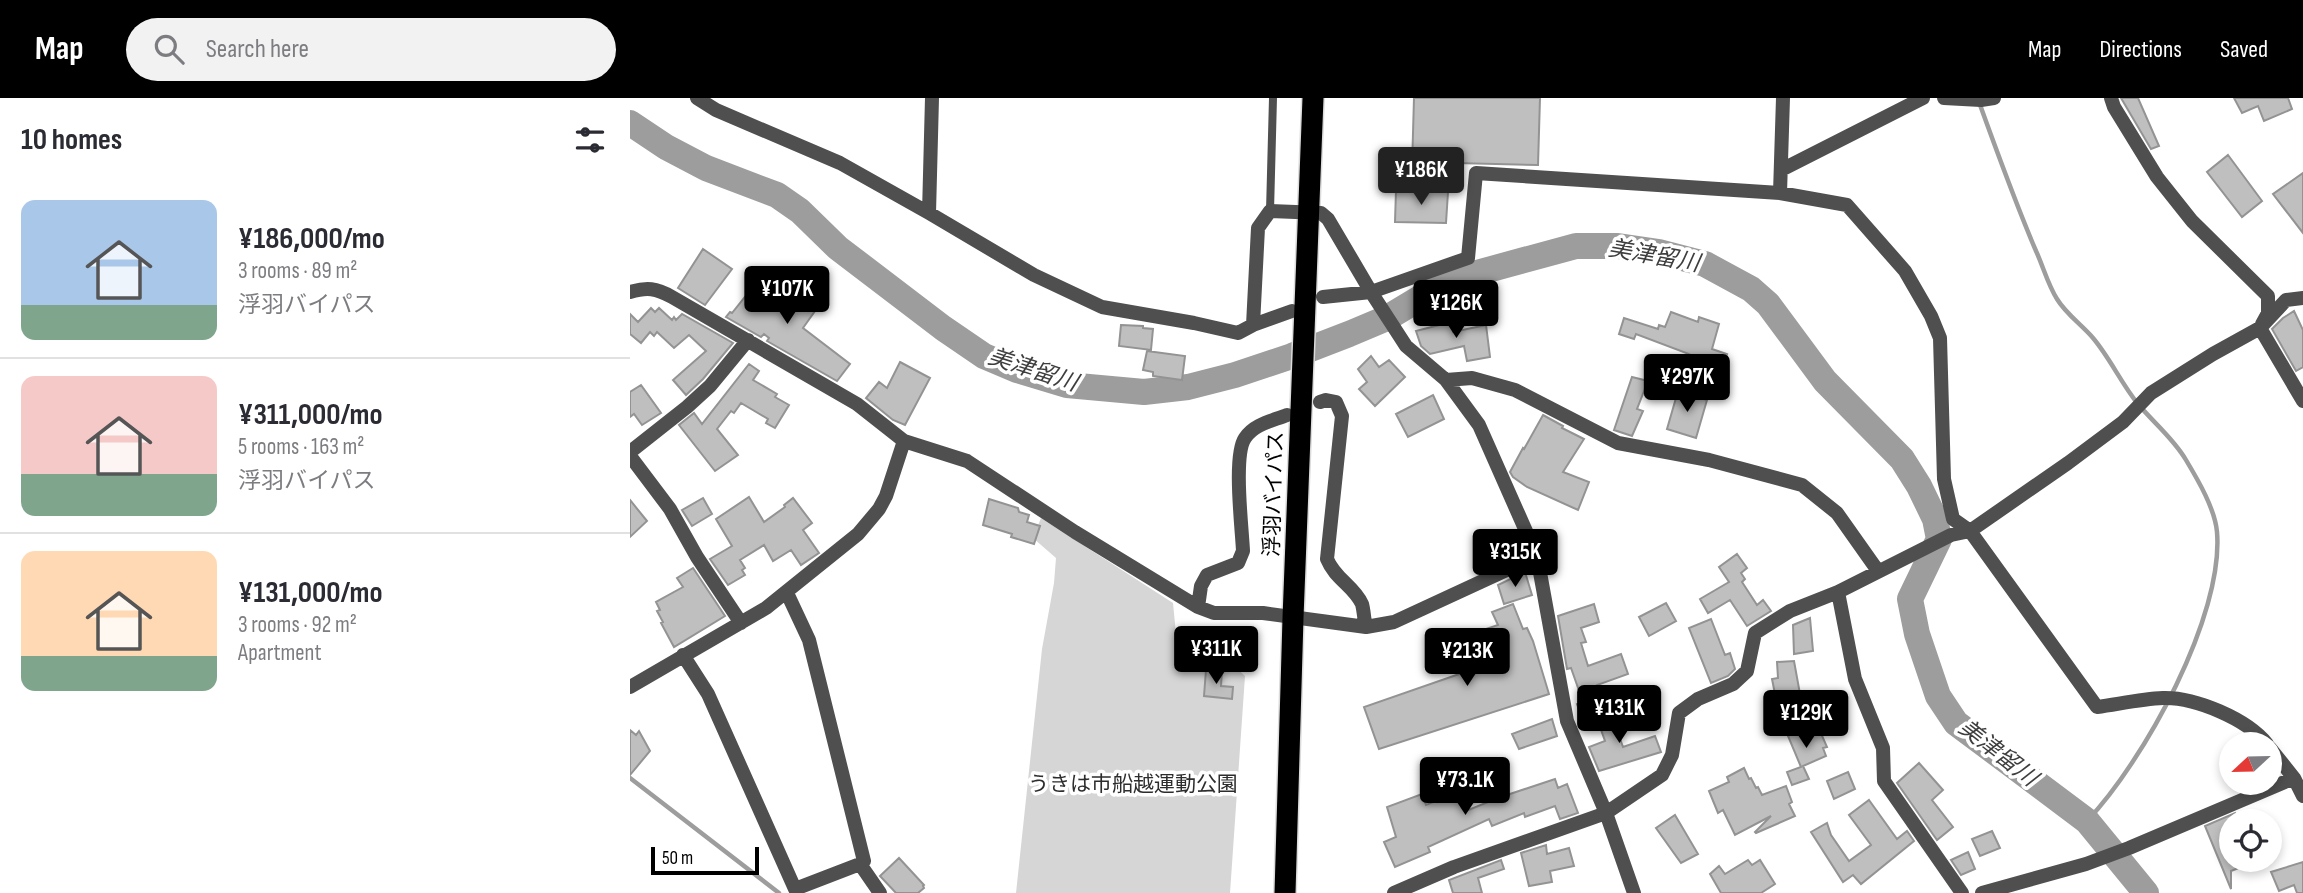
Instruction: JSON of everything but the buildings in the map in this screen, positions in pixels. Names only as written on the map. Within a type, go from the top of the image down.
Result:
[{"type":"highway","name":"浮羽バイパス","points":[[1285,893],[1293,618],[1312,396],[1298,319],[1309,212],[1312,98]]},
{"type":"street","points":[[697,98],[716,110],[840,163],[1034,275],[1102,307],[1194,323],[1238,334],[1253,325],[1298,319]]},
{"type":"street","points":[[929,212],[932,98]]},
{"type":"street","points":[[1780,193],[1783,98]]},
{"type":"street","points":[[1781,170],[1923,98]]},
{"type":"street","points":[[1944,98],[1994,98]]},
{"type":"street","points":[[2110,98],[2157,177],[2192,220],[2268,296],[2268,313],[2260,328]]},
{"type":"street","points":[[1323,297],[1371,292],[1468,258],[1476,173],[1780,193],[1846,205],[1905,271],[1931,316],[1940,338],[1944,479],[1953,519],[1970,531],[2098,707],[2169,699],[2222,712],[2254,732]]},
{"type":"street","points":[[1253,325],[1258,228],[1270,212],[1321,213],[1328,219],[1406,346],[1446,380],[1479,425],[1537,556],[1567,721],[1606,813],[1634,893]]},
{"type":"street","points":[[630,292],[643,288],[657,289],[857,404],[904,441],[967,461],[1075,533],[1198,607],[1214,613],[1263,614],[1366,627],[1395,622],[1537,556]]},
{"type":"street","points":[[1394,893],[1454,867],[1606,813],[1662,775],[1672,755],[1679,713],[1698,699],[1733,684],[1747,671],[1755,633],[1790,611],[1838,592],[1951,535],[1970,531],[2123,422],[2151,393],[2260,328],[2286,300],[2303,298]]},
{"type":"street","points":[[2260,328],[2303,401]]},
{"type":"street","points":[[741,622],[697,557],[670,509],[630,454],[703,393],[748,340]]},
{"type":"street","points":[[1446,380],[1472,378],[1515,390],[1618,443],[1709,460],[1802,485],[1837,513],[1878,570]]},
{"type":"street","points":[[1312,396],[1336,402],[1342,416],[1327,559],[1332,572],[1362,604],[1366,627]]},
{"type":"street","points":[[1198,607],[1201,586],[1207,575],[1238,563],[1243,551],[1239,458],[1243,440],[1255,427],[1287,415]]},
{"type":"street","points":[[630,687],[787,593],[858,534],[886,496],[904,441]]},
{"type":"street","points":[[1838,592],[1855,679],[1884,748],[1884,781],[1962,893]]},
{"type":"street","points":[[683,655],[708,694],[795,889],[860,864],[864,861],[810,640],[787,593]]},
{"type":"street","points":[[2282,763],[2294,778],[2303,796]]},
{"type":"street","points":[[1982,893],[2086,864],[2294,778]]},
{"type":"street","points":[[860,864],[880,893]]},
{"type":"lane","points":[[1270,212],[1273,98]]},
{"type":"green space","name":"うきは市船越運動公園","points":[[1041,518],[1173,603],[1176,634],[1192,649],[1222,654],[1245,676],[1230,893],[1016,893],[1042,649],[1056,558],[1033,538]]},
{"type":"waterway","points":[[1979,102],[2013,196],[2054,294],[2065,310],[2099,346],[2138,404],[2181,452],[2196,476],[2216,523],[2216,566],[2208,604],[2194,645],[2155,725],[2109,795],[2087,821]]},
{"type":"waterway","name":"美津留川","points":[[630,123],[666,147],[706,168],[777,195],[800,211],[838,248],[984,356],[1017,370],[1067,385],[1144,392],[1188,387],[1235,375],[1292,356],[1387,318],[1432,291],[1473,274],[1576,246],[1618,246],[1659,252],[1705,264],[1751,289],[1768,304],[1825,381],[1902,459],[1919,486],[1935,519],[1939,539],[1910,599],[1917,634],[1938,696],[1956,723],[2087,821],[2146,893]]},
{"type":"waterway","points":[[630,778],[779,893]]}]
